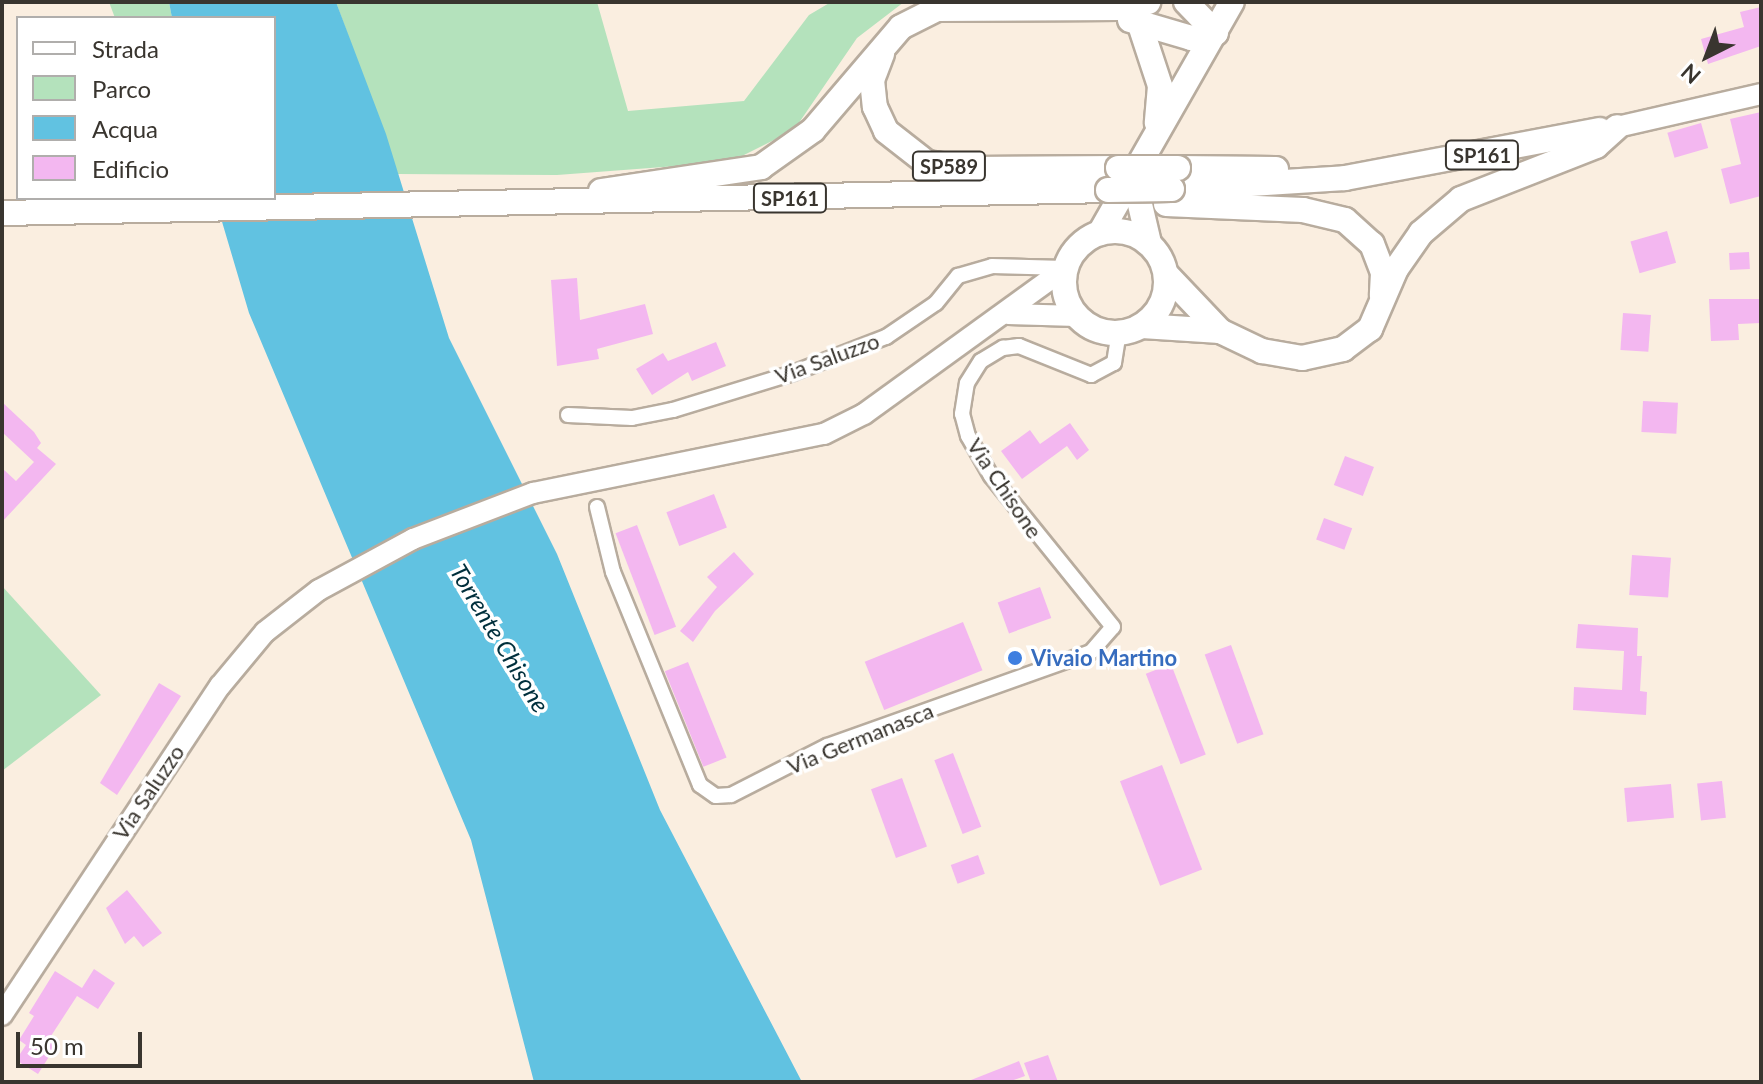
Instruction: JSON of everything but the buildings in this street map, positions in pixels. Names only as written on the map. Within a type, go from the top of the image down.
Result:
[{"type":"main road","points":[[1186,2],[1216,33]]},
{"type":"main road","points":[[1077,316],[1066,294],[1066,268],[1073,253],[1100,233],[1116,185],[1157,129],[1232,2]]},
{"type":"main road","points":[[544,203],[658,178],[761,167],[813,130],[901,27],[937,9],[1117,5],[1144,14],[1191,38],[1216,33]]},
{"type":"main road","points":[[1144,14],[1160,86],[1157,129]]},
{"type":"main road","name":"SP589","points":[[887,42],[872,80],[875,107],[886,131],[927,163],[1116,185]]},
{"type":"main road","name":"SP161","points":[[2,213],[123,213],[1036,192],[1116,185],[1172,187],[1345,178],[1617,127],[1761,94]]},
{"type":"main road","points":[[1116,185],[1166,274],[1220,331],[1262,351],[1302,358],[1343,349],[1370,329],[1396,269],[1421,233],[1461,199],[1596,146],[1617,127]]},
{"type":"main road","points":[[1172,187],[1345,220],[1372,244],[1383,273],[1382,306]]},
{"type":"main road","points":[[1100,233],[1134,234],[1149,243]]},
{"type":"main road","name":"Via Saluzzo","points":[[2,1015],[220,686],[265,632],[319,590],[413,539],[574,482],[824,434],[864,414],[1008,314],[1066,268]]},
{"type":"main road","points":[[1130,329],[1162,304],[1166,274]]},
{"type":"main road","points":[[1008,314],[1077,316],[1104,332],[1130,329],[1220,331]]},
{"type":"street","name":"Via Saluzzo","points":[[568,415],[632,418],[673,410],[793,373],[886,337],[936,303],[958,276],[992,266],[1066,268]]},
{"type":"street","name":"Via Chisone","points":[[1113,627],[991,476],[968,436],[962,414],[967,383],[981,361],[1003,348],[1019,346],[1091,375],[1114,363],[1130,329]]},
{"type":"street","name":"Via Germanasca","points":[[597,507],[613,572],[700,785],[716,796],[731,795],[827,746],[1091,652],[1113,627]]},
{"type":"green space","points":[[109,2],[169,2],[172,16],[114,16]]},
{"type":"green space","points":[[336,2],[597,2],[628,111],[744,101],[809,15],[831,2],[904,2],[857,38],[794,130],[730,162],[557,175],[398,174]]},
{"type":"green space","points":[[2,586],[101,695],[2,771]]},
{"type":"water","name":"Torrente Chisone","points":[[169,2],[336,2],[386,134],[449,338],[557,554],[660,810],[802,1082],[534,1082],[471,840],[249,313],[216,200],[276,200],[276,16],[172,16]]},
{"type":"place","name":"Vivaio Martino","points":[[1015,658]]}]
